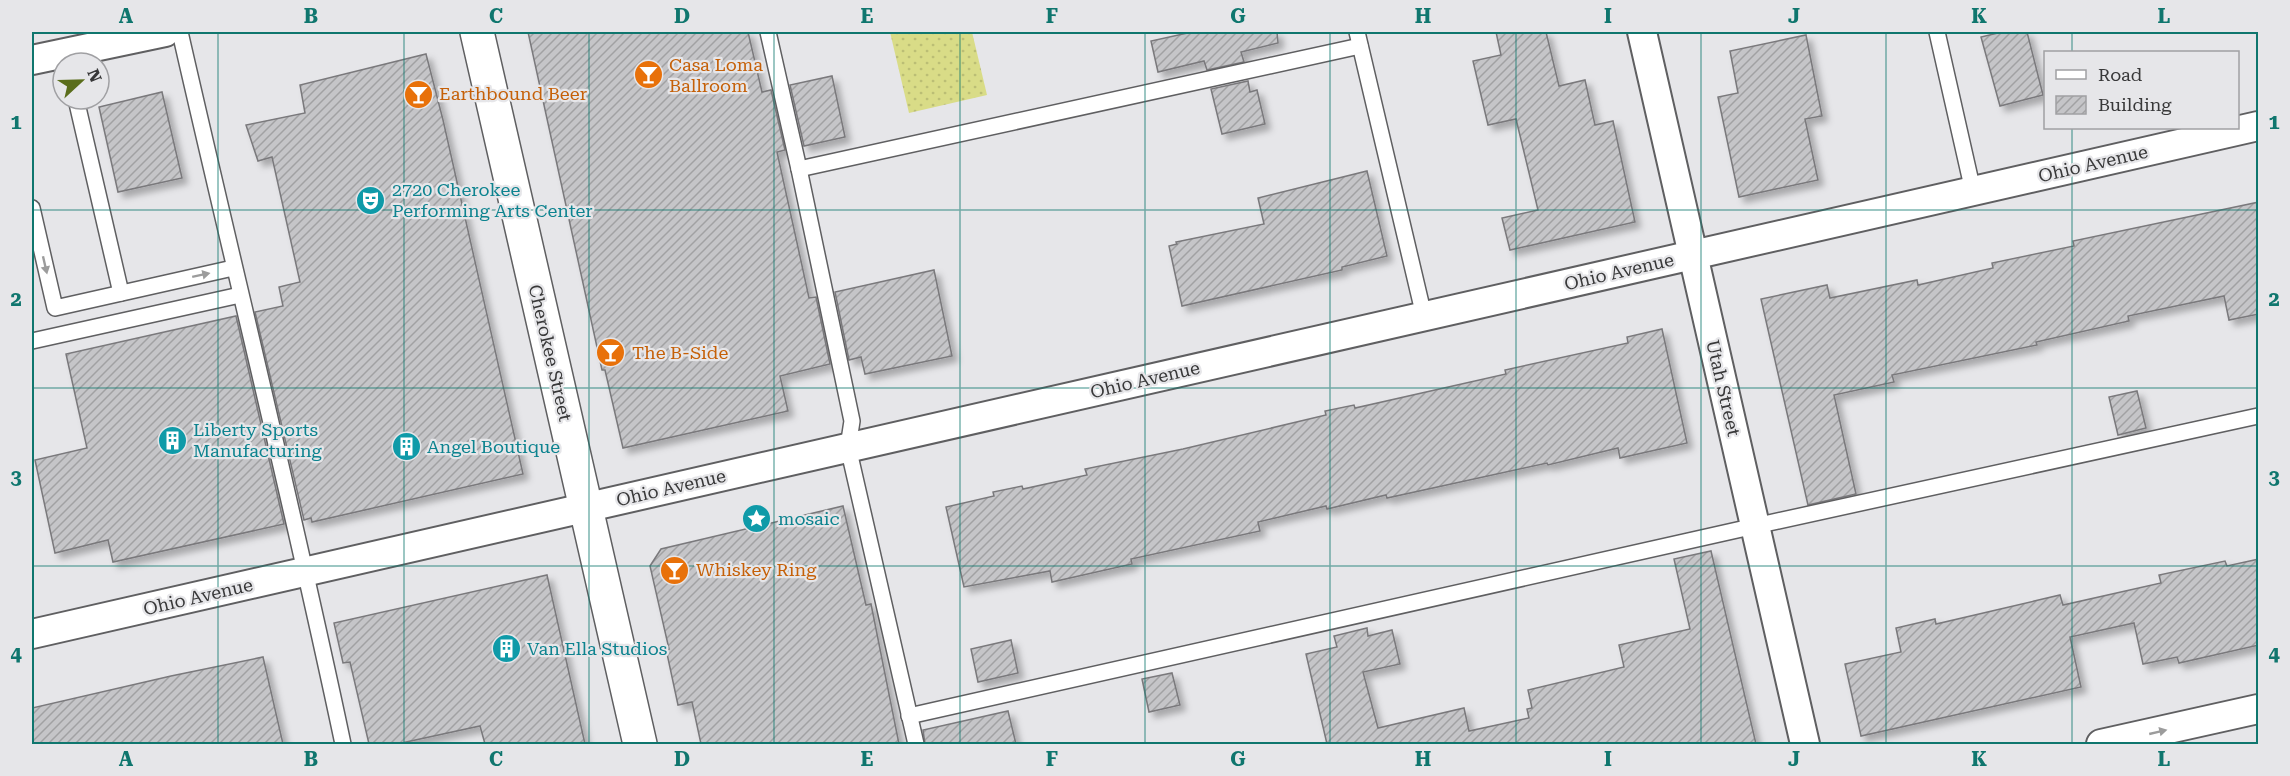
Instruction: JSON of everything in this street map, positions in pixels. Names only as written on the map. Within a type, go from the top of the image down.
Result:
[{"type":"street","points":[[93,51],[165,32]]},
{"type":"street","name":"Cherokee Street","points":[[477,32],[639,744]]},
{"type":"street","name":"Utah Street","points":[[1642,32],[1805,744]]},
{"type":"street","points":[[32,60],[51,59]]},
{"type":"street","name":"Ohio Avenue","points":[[32,634],[2259,126]]},
{"type":"street","points":[[2101,744],[2259,709]]},
{"type":"lane","points":[[180,32],[233,268],[307,573],[344,744]]},
{"type":"lane","points":[[768,32],[852,421],[848,447],[916,744]]},
{"type":"lane","points":[[1937,32],[1973,191]]},
{"type":"lane","points":[[799,169],[1359,39],[1424,316]]},
{"type":"lane","points":[[79,111],[121,292]]},
{"type":"lane","points":[[32,208],[55,308],[233,268]]},
{"type":"lane","points":[[32,341],[240,295]]},
{"type":"lane","points":[[909,716],[1755,526],[2259,416]]},
{"type":"green space","points":[[890,32],[972,32],[987,95],[909,113]]},
{"type":"building","points":[[528,32],[748,32],[762,92],[771,90],[785,150],[777,152],[809,298],[816,297],[830,364],[780,376],[788,411],[623,448],[605,370],[602,370]]},
{"type":"building","points":[[1192,32],[1277,32],[1278,43],[1241,52],[1244,62],[1207,70],[1204,61],[1158,72],[1151,41]]},
{"type":"building","points":[[1496,32],[1546,32],[1559,86],[1585,80],[1595,125],[1613,121],[1635,222],[1510,250],[1502,218],[1538,210],[1516,119],[1488,125],[1473,61],[1501,55]]},
{"type":"building","points":[[2002,32],[2027,32],[2043,95],[2000,106],[1981,37]]},
{"type":"building","points":[[1806,35],[1822,116],[1805,119],[1818,180],[1739,197],[1718,97],[1738,93],[1730,51]]},
{"type":"building","points":[[426,54],[523,474],[312,522],[311,518],[304,520],[255,312],[283,306],[279,287],[300,282],[272,157],[258,161],[246,125],[305,113],[300,85]]},
{"type":"building","points":[[832,76],[845,137],[804,146],[790,85]]},
{"type":"building","points":[[1248,81],[1250,92],[1257,90],[1265,124],[1222,134],[1211,89]]},
{"type":"building","points":[[162,92],[182,178],[118,192],[100,111],[111,111],[111,104]]},
{"type":"building","points":[[1367,171],[1387,256],[1342,267],[1342,270],[1182,306],[1169,246],[1177,244],[1176,242],[1264,224],[1258,198]]},
{"type":"building","points":[[2259,202],[2259,314],[2229,320],[2224,296],[2128,316],[2129,321],[2036,342],[2037,345],[1892,375],[1894,382],[1834,395],[1856,494],[1808,505],[1761,299],[1827,285],[1830,298],[1917,280],[1918,285],[1993,268],[1992,263],[2074,246],[2073,241]]},
{"type":"building","points":[[934,270],[952,356],[865,374],[861,357],[849,360],[835,292]]},
{"type":"building","name":"Liberty Sports Manufacturing","points":[[236,316],[284,524],[113,562],[108,540],[55,553],[35,460],[87,448],[66,354]]},
{"type":"building","points":[[1662,329],[1687,443],[1620,458],[1618,448],[1548,465],[1547,463],[1387,498],[1386,495],[1327,509],[1326,506],[1258,522],[1260,531],[1131,559],[1132,564],[1052,582],[1050,571],[964,587],[946,507],[994,496],[993,492],[1022,486],[1023,489],[1087,475],[1085,469],[1183,449],[1326,415],[1325,411],[1354,405],[1355,408],[1506,374],[1505,370],[1628,343],[1627,337]]},
{"type":"building","points":[[2137,391],[2146,428],[2118,435],[2109,397]]},
{"type":"building","points":[[843,506],[866,605],[871,604],[899,744],[701,744],[692,702],[678,705],[666,649],[669,649],[650,566],[661,549]]},
{"type":"building","points":[[1711,551],[1756,744],[1327,744],[1306,654],[1337,647],[1334,636],[1367,628],[1368,636],[1392,630],[1400,664],[1363,672],[1378,728],[1464,708],[1469,731],[1529,718],[1527,709],[1532,708],[1528,690],[1624,667],[1619,645],[1690,629],[1674,559]]},
{"type":"building","points":[[2259,559],[2259,645],[2179,663],[2177,657],[2143,664],[2134,623],[2070,637],[2081,687],[1861,736],[1845,664],[1901,652],[1896,628],[1935,619],[1936,624],[2060,595],[2063,605],[2161,583],[2159,575],[2225,561],[2227,566]]},
{"type":"building","points":[[547,575],[585,744],[485,744],[480,726],[397,744],[369,744],[350,662],[343,663],[334,623]]},
{"type":"building","points":[[1011,640],[1018,673],[978,682],[971,649]]},
{"type":"building","points":[[263,657],[283,744],[32,744],[32,708]]},
{"type":"building","points":[[1172,673],[1180,705],[1149,712],[1142,679]]},
{"type":"building","points":[[1008,711],[1016,744],[925,744],[923,730]]},
{"type":"place","name":"Casa Loma Ballroom","points":[[648,75]]},
{"type":"place","name":"Earthbound Beer","points":[[418,94]]},
{"type":"place","name":"2720 Cherokee Performing Arts Center","points":[[371,200]]},
{"type":"place","name":"The B-Side","points":[[611,353]]},
{"type":"place","name":"Liberty Sports Manufacturing","points":[[172,440]]},
{"type":"place","name":"Angel Boutique","points":[[406,447]]},
{"type":"place","name":"mosaic","points":[[757,519]]},
{"type":"place","name":"Whiskey Ring","points":[[675,570]]},
{"type":"place","name":"Van Ella Studios","points":[[506,649]]}]
